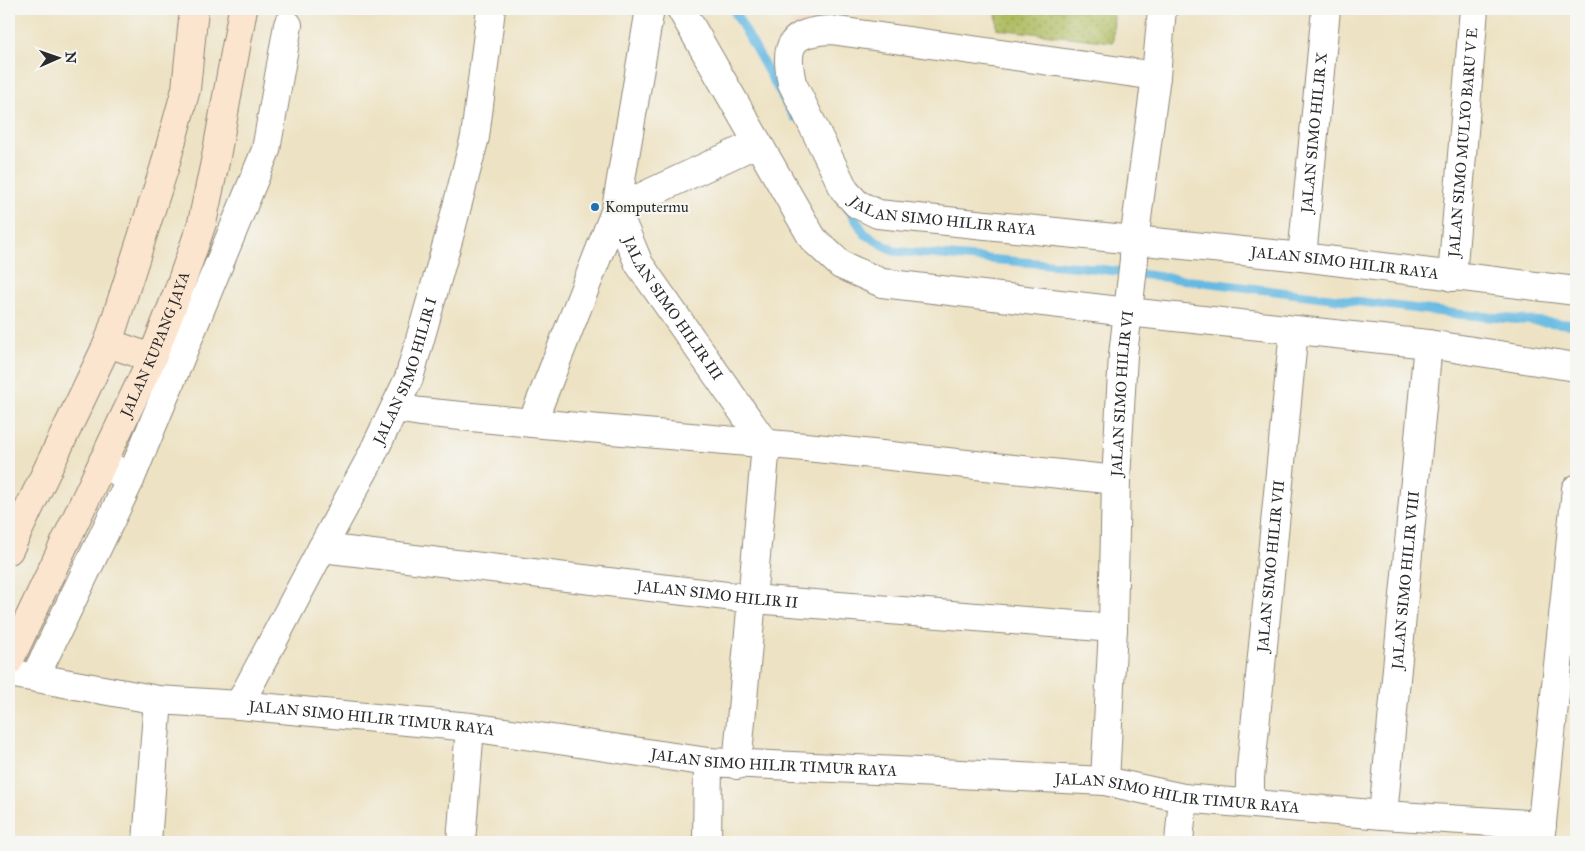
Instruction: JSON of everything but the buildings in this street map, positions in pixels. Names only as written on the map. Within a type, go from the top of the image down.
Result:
[{"type":"main road","points":[[9,550],[108,343],[164,169],[186,89],[194,9]]},
{"type":"main road","name":"JALAN KUPANG JAYA","points":[[9,661],[152,358],[179,289],[202,223],[215,162],[242,9]]},
{"type":"main road","points":[[108,343],[152,358]]},
{"type":"street","name":"JALAN SIMO HILIR I","points":[[239,706],[368,463],[409,378],[449,238],[475,137],[491,9]]},
{"type":"street","points":[[616,209],[650,9]]},
{"type":"street","points":[[682,9],[813,240],[841,265],[882,283],[1129,302],[1294,330],[1428,344],[1576,367]]},
{"type":"street","name":"JALAN SIMO HILIR VI","points":[[1105,781],[1113,628],[1116,480],[1122,355],[1156,76],[1162,9]]},
{"type":"street","name":"JALAN SIMO HILIR X","points":[[1302,257],[1326,9]]},
{"type":"street","name":"JALAN SIMO MULYO BARU V E","points":[[1452,277],[1474,9]]},
{"type":"street","points":[[22,675],[130,480],[266,150],[288,25]]},
{"type":"street","name":"JALAN SIMO HILIR RAYA","points":[[1156,76],[831,30],[816,31],[797,38],[789,49],[788,65],[792,83],[845,191],[857,204],[878,214],[1134,250],[1302,257],[1576,291]]},
{"type":"street","points":[[616,209],[757,143]]},
{"type":"street","name":"JALAN SIMO HILIR III","points":[[532,423],[616,209]]},
{"type":"street","name":"JALAN SIMO HILIR III","points":[[616,209],[640,264],[766,445]]},
{"type":"street","name":"JALAN SIMO HILIR VII","points":[[1250,803],[1251,768],[1294,330]]},
{"type":"street","name":"JALAN SIMO HILIR VIII","points":[[1383,815],[1428,344]]},
{"type":"street","points":[[396,408],[532,423],[816,448],[1116,480]]},
{"type":"street","points":[[737,765],[766,445]]},
{"type":"street","points":[[102,461],[130,480]]},
{"type":"street","points":[[1541,834],[1568,667],[1576,489]]},
{"type":"street","name":"JALAN SIMO HILIR II","points":[[322,548],[752,599],[1113,628]]},
{"type":"street","name":"JALAN SIMO HILIR TIMUR RAYA","points":[[22,675],[158,700],[470,727],[708,762],[737,765],[1105,781],[1183,798],[1383,815],[1541,834]]},
{"type":"street","points":[[147,842],[158,700]]},
{"type":"street","points":[[461,842],[470,727]]},
{"type":"street","points":[[707,842],[708,762]]},
{"type":"street","points":[[1179,842],[1183,798]]},
{"type":"shaded area","points":[[782,9],[842,9],[796,31]]},
{"type":"green space","points":[[996,9],[1114,9],[1113,42],[997,29]]},
{"type":"waterway","points":[[733,9],[794,117]]},
{"type":"waterway","points":[[848,208],[865,234],[894,251],[1083,267],[1458,314],[1576,325]]},
{"type":"place","name":"Komputermu","points":[[595,207]]}]
